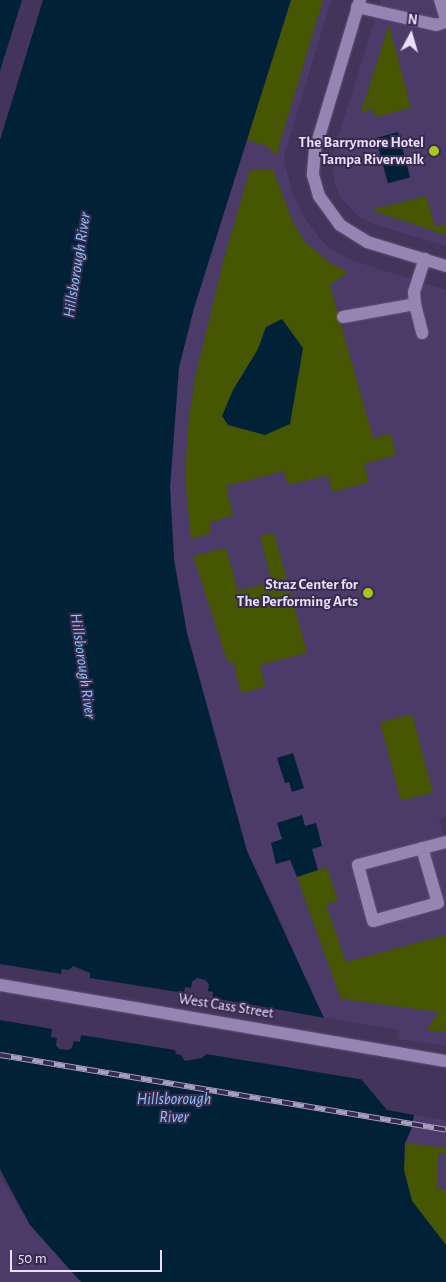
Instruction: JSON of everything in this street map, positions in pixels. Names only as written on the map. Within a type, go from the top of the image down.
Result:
[{"type":"street","points":[[440,0],[446,18]]},
{"type":"street","points":[[446,22],[436,25],[358,4],[315,150],[313,175],[318,196],[340,225],[367,242],[446,266]]},
{"type":"street","points":[[422,333],[414,292],[425,260]]},
{"type":"street","points":[[343,317],[415,304]]},
{"type":"street","points":[[422,848],[438,903],[373,921],[358,865],[422,848],[446,842]]},
{"type":"street","name":"West Cass Street","points":[[0,984],[446,1061]]},
{"type":"shaded area","points":[[291,0],[331,0],[285,153],[284,161],[293,194],[303,215],[319,238],[332,250],[351,260],[446,290],[446,816],[439,818],[446,846],[446,1046],[397,1039],[398,1030],[322,1017],[273,904],[247,851],[238,824],[187,633],[174,560],[170,487],[179,367],[194,308]]},
{"type":"shaded area","points":[[381,0],[446,0],[446,246],[373,224],[358,216],[340,197],[335,184],[332,156]]},
{"type":"shaded area","points":[[414,1115],[446,1121],[446,1244],[405,1143],[411,1130]]},
{"type":"shaded area","points":[[0,1176],[30,1225],[81,1282],[0,1282]]},
{"type":"green space","points":[[291,0],[323,0],[276,156],[267,146],[247,140]]},
{"type":"green space","points":[[389,25],[411,108],[375,117],[373,109],[361,112]]},
{"type":"green space","points":[[273,169],[292,220],[304,241],[330,263],[348,272],[330,285],[373,438],[391,434],[396,455],[364,464],[369,482],[332,492],[328,475],[289,485],[283,471],[226,486],[233,515],[209,523],[211,533],[191,539],[185,475],[189,416],[195,378],[224,258],[250,170]],"holes":[[[282,319],[228,425],[222,416],[233,390],[258,349],[266,327]]]},
{"type":"green space","points":[[426,196],[435,227],[446,224],[446,235],[371,210]]},
{"type":"green space","points":[[274,533],[307,653],[260,665],[265,687],[241,693],[233,661],[228,663],[193,556],[226,548],[238,591],[272,582],[260,536]]},
{"type":"green space","points":[[412,714],[433,792],[401,801],[380,723]]},
{"type":"green space","points":[[327,867],[338,900],[326,905],[346,962],[446,935],[446,1032],[427,1030],[439,1012],[341,999],[297,877]]},
{"type":"green space","points":[[405,1143],[446,1148],[446,1153],[438,1153],[438,1189],[446,1190],[446,1245],[412,1201],[404,1170]]},
{"type":"water","name":"Hillsborough River","points":[[0,0],[291,0],[194,308],[179,367],[170,487],[174,560],[187,633],[247,851],[341,1055],[387,1110],[414,1115],[411,1130],[405,1143],[404,1170],[412,1201],[446,1245],[446,1282],[81,1282],[30,1225],[0,1169]]},
{"type":"water","points":[[398,132],[410,177],[388,183],[376,138]]},
{"type":"water","points":[[282,319],[303,348],[290,424],[265,435],[228,425],[222,416],[233,390],[258,349],[266,327]]},
{"type":"water","points":[[293,753],[304,788],[292,792],[289,782],[285,783],[277,758]]},
{"type":"water","points":[[302,815],[305,826],[316,823],[322,846],[312,849],[318,870],[297,877],[290,860],[276,864],[271,843],[282,839],[277,823]]},
{"type":"pier","points":[[22,0],[43,0],[0,140],[0,71]]},
{"type":"pier","points":[[0,964],[61,974],[62,969],[69,970],[73,966],[90,973],[90,978],[184,993],[185,987],[191,988],[192,982],[197,978],[205,980],[209,984],[208,991],[213,992],[213,998],[325,1018],[343,1053],[365,1080],[206,1054],[202,1058],[185,1061],[181,1055],[176,1054],[175,1050],[81,1035],[80,1042],[74,1041],[72,1048],[68,1050],[59,1049],[56,1045],[57,1038],[51,1037],[52,1029],[0,1020]]},
{"type":"railway","points":[[0,1055],[446,1130]]},
{"type":"place","name":"The Barrymore Hotel Tampa Riverwalk","points":[[434,151]]},
{"type":"place","name":"Straz Center for The Performing Arts","points":[[368,593]]}]
